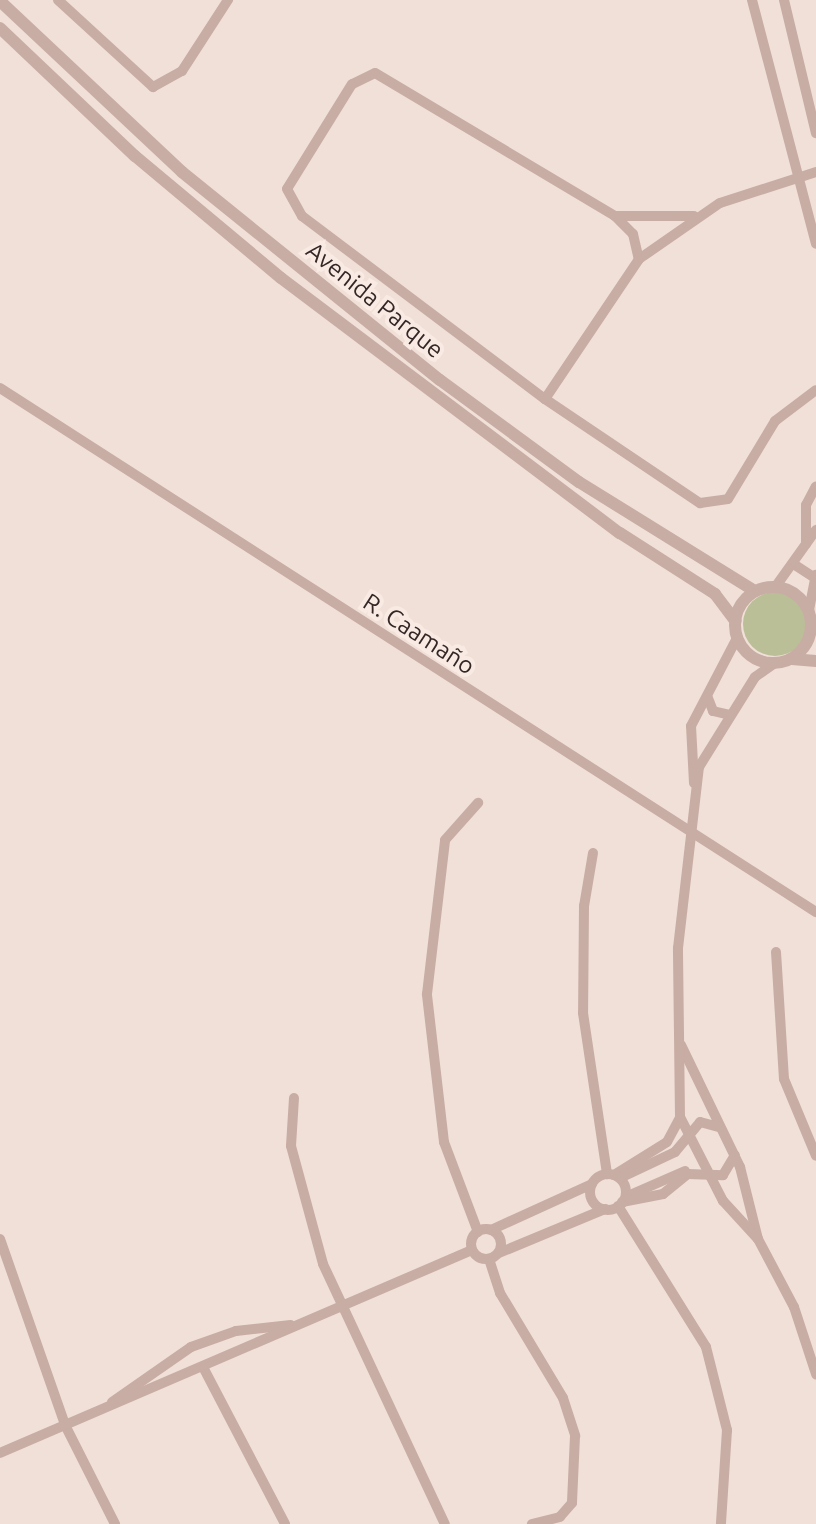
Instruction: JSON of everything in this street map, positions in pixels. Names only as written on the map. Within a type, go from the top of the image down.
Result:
[{"type":"street","points":[[58,0],[153,87],[182,71],[228,0]]},
{"type":"street","points":[[752,0],[795,175],[816,244]]},
{"type":"street","points":[[784,0],[816,133]]},
{"type":"street","name":"Avenida Parque","points":[[0,1],[172,164],[440,380],[579,482],[755,591]]},
{"type":"street","name":"Avenida Parque","points":[[0,28],[135,156],[281,278],[548,481],[715,594],[735,621]]},
{"type":"street","points":[[639,259],[633,234],[615,216],[375,73],[352,84],[289,182],[289,201],[302,216],[545,399],[714,506],[735,490],[775,421],[816,390]]},
{"type":"street","points":[[545,399],[639,259],[694,216],[795,175],[816,172]]},
{"type":"street","points":[[615,216],[694,216]]},
{"type":"street","name":"R. Caamaño","points":[[0,388],[816,912]]},
{"type":"street","points":[[806,546],[806,505],[816,486]]},
{"type":"street","points":[[775,663],[752,657],[737,638],[735,621],[755,591],[776,586],[795,565],[816,530]]},
{"type":"street","points":[[789,659],[806,644],[812,620],[815,576],[795,565]]},
{"type":"street","points":[[776,586],[796,594],[812,620]]},
{"type":"street","points":[[737,638],[689,734],[695,785],[680,914],[680,1117],[704,1170],[758,1239],[794,1307],[816,1374]]},
{"type":"street","points":[[695,785],[730,715],[755,677],[775,663],[789,659],[816,661]]},
{"type":"street","points":[[708,698],[713,711],[730,715]]},
{"type":"street","points":[[472,1250],[478,1232],[457,1189],[439,1120],[427,967],[445,840],[478,803]]},
{"type":"street","points":[[593,853],[584,906],[583,1013],[614,1176],[621,1202],[687,1308],[709,1357],[728,1443],[721,1524]]},
{"type":"street","points":[[776,952],[784,1079],[816,1156]]},
{"type":"street","points":[[678,1037],[735,1155],[758,1239]]},
{"type":"street","points":[[294,1098],[291,1146],[341,1306],[416,1449],[445,1524]]},
{"type":"street","points":[[614,1176],[667,1142],[680,1117]]},
{"type":"street","points":[[478,1232],[491,1230],[592,1184],[668,1157],[688,1139],[700,1122],[721,1128]]},
{"type":"street","points":[[621,1202],[676,1174],[704,1170],[723,1175],[735,1155]]},
{"type":"street","points":[[668,1157],[676,1174]]},
{"type":"street","points":[[0,1453],[472,1250],[494,1256],[704,1170]]},
{"type":"street","points":[[592,1184],[592,1200],[605,1209]]},
{"type":"street","points":[[491,1230],[501,1240],[494,1256],[500,1293],[563,1398],[575,1436],[572,1503],[560,1517],[532,1524]]},
{"type":"street","points":[[0,1239],[65,1425],[115,1524]]},
{"type":"street","points":[[106,1407],[162,1363],[228,1333],[297,1325]]},
{"type":"street","points":[[228,1333],[236,1352]]},
{"type":"street","points":[[162,1363],[171,1381]]},
{"type":"street","points":[[203,1367],[285,1524]]},
{"type":"green space","points":[[775,592],[793,598],[801,606],[807,624],[801,642],[793,650],[775,656],[757,650],[749,642],[743,624],[749,606],[757,598]]}]
